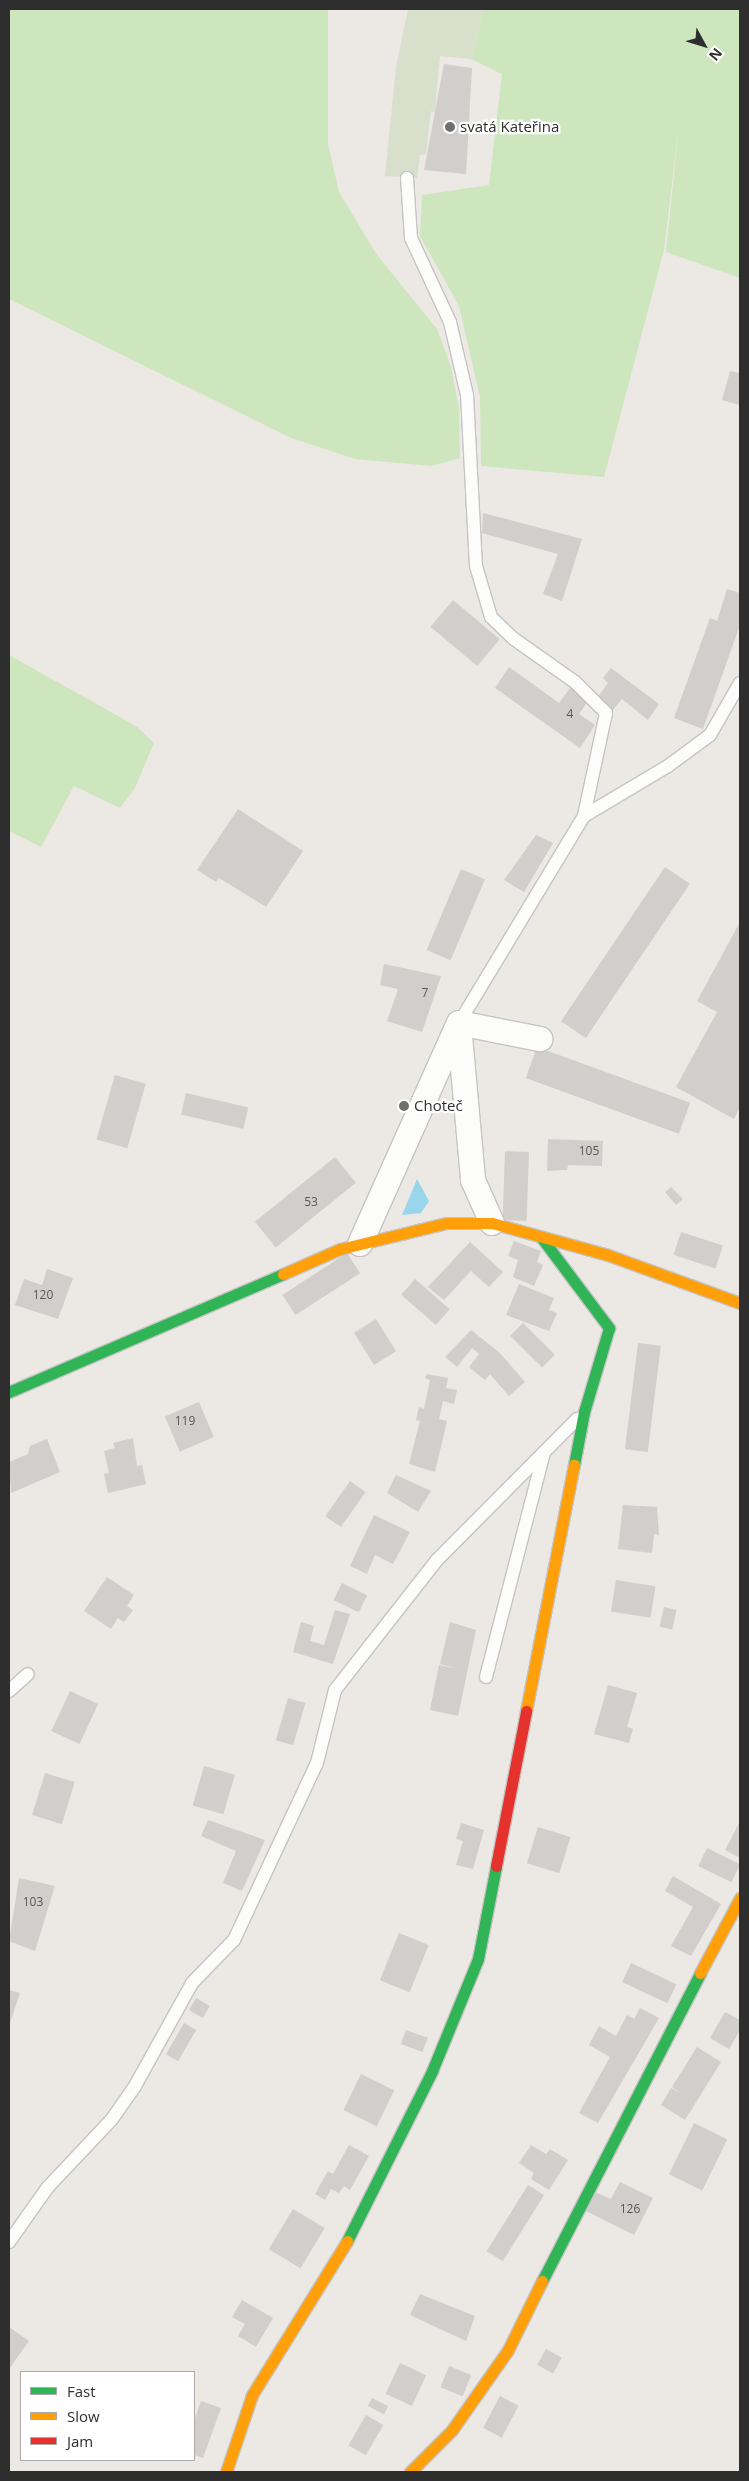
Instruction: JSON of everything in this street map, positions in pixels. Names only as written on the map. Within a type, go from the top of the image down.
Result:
[{"type":"street","points":[[459,1023],[540,1038]]},
{"type":"street","points":[[459,1023],[473,1180],[492,1223]]},
{"type":"street","points":[[360,1244],[459,1023]]},
{"type":"street","points":[[9,1392],[340,1249],[447,1223],[492,1223],[541,1236],[608,1255],[740,1303]]},
{"type":"street","points":[[226,2472],[252,2395],[359,2221],[432,2071],[478,1959],[584,1412],[609,1328],[541,1236]]},
{"type":"street","points":[[410,2472],[452,2430],[508,2350],[620,2125],[740,1898]]},
{"type":"lane","points":[[407,178],[411,238],[450,322],[467,395],[476,566],[491,617],[514,639],[575,682],[606,713],[584,816],[459,1023]]},
{"type":"lane","points":[[584,816],[668,766],[710,735],[740,683]]},
{"type":"lane","points":[[9,2242],[48,2187],[112,2119],[136,2086],[192,1983],[234,1940],[317,1764],[335,1690],[437,1560],[584,1412]]},
{"type":"lane","points":[[486,1677],[544,1453]]},
{"type":"lane","points":[[9,1691],[28,1674]]},
{"type":"green space","points":[[9,9],[328,9],[328,144],[339,192],[377,255],[437,329],[451,367],[459,409],[460,458],[431,466],[355,459],[291,438],[9,299]]},
{"type":"green space","points":[[408,9],[484,9],[471,59],[440,56],[435,112],[431,111],[426,154],[420,155],[417,178],[385,176],[396,67]]},
{"type":"green space","points":[[484,9],[740,9],[740,278],[666,252],[679,125],[664,250],[604,477],[481,466],[480,397],[459,306],[420,236],[422,195],[489,185],[502,74],[471,59]]},
{"type":"green space","points":[[9,655],[136,726],[154,743],[135,788],[120,808],[74,786],[41,847],[9,831]]},
{"type":"water","points":[[417,1179],[429,1201],[421,1213],[402,1215]]},
{"type":"building","name":"svatá Kateřina","points":[[444,64],[472,68],[466,174],[424,170]]},
{"type":"building","points":[[730,371],[740,373],[740,405],[722,400]]},
{"type":"building","points":[[483,513],[582,539],[562,601],[543,594],[558,554],[482,533]]},
{"type":"building","points":[[727,589],[740,593],[740,625],[703,729],[674,718],[710,618],[717,621]]},
{"type":"building","points":[[453,600],[500,639],[477,666],[431,627]]},
{"type":"building","points":[[509,667],[559,703],[570,688],[588,701],[579,714],[595,725],[580,748],[495,688]]},
{"type":"building","points":[[611,668],[659,704],[648,720],[622,699],[609,715],[598,697],[608,683],[603,678]]},
{"type":"building","points":[[238,809],[303,851],[266,907],[219,878],[216,882],[197,870]]},
{"type":"building","points":[[536,835],[553,843],[524,892],[504,880]]},
{"type":"building","points":[[665,867],[690,884],[586,1038],[561,1021]]},
{"type":"building","points":[[461,869],[485,879],[451,960],[427,950]]},
{"type":"building","points":[[740,922],[740,1107],[734,1119],[676,1087],[717,1012],[697,1001]]},
{"type":"building","points":[[384,964],[441,976],[422,1032],[387,1021],[398,989],[380,985]]},
{"type":"building","points":[[537,1047],[690,1103],[679,1134],[526,1078]]},
{"type":"building","points":[[115,1075],[146,1084],[127,1148],[97,1139]]},
{"type":"building","points":[[186,1093],[248,1107],[243,1129],[181,1114]]},
{"type":"building","points":[[548,1139],[603,1141],[602,1166],[568,1165],[567,1170],[547,1171]]},
{"type":"building","points":[[505,1151],[529,1152],[527,1221],[503,1220]]},
{"type":"building","points":[[335,1157],[356,1183],[276,1247],[255,1222]]},
{"type":"building","points":[[671,1187],[683,1199],[676,1205],[665,1192]]},
{"type":"building","points":[[681,1232],[723,1246],[715,1268],[674,1255]]},
{"type":"building","points":[[514,1241],[541,1251],[537,1262],[543,1265],[534,1286],[513,1277],[518,1260],[508,1256]]},
{"type":"building","points":[[470,1242],[503,1272],[489,1287],[471,1271],[444,1300],[428,1287]]},
{"type":"building","points":[[347,1253],[360,1273],[295,1315],[282,1295]]},
{"type":"building","points":[[47,1269],[73,1278],[58,1319],[15,1305],[24,1279],[42,1285]]},
{"type":"building","points":[[415,1279],[450,1309],[436,1325],[401,1295]]},
{"type":"building","points":[[519,1284],[554,1298],[549,1310],[557,1313],[549,1331],[506,1315]]},
{"type":"building","points":[[376,1319],[396,1351],[374,1365],[354,1333]]},
{"type":"building","points":[[523,1323],[555,1355],[542,1368],[510,1336]]},
{"type":"building","points":[[471,1330],[500,1353],[525,1382],[509,1396],[490,1374],[485,1380],[469,1367],[479,1354],[472,1348],[457,1367],[445,1357]]},
{"type":"building","points":[[638,1343],[661,1346],[648,1452],[625,1449]]},
{"type":"building","points":[[427,1374],[448,1378],[446,1388],[457,1390],[454,1404],[443,1401],[439,1419],[447,1421],[435,1472],[409,1464],[420,1421],[416,1420],[419,1407],[424,1409],[430,1380],[425,1378]]},
{"type":"building","points":[[199,1402],[214,1437],[180,1451],[165,1416]]},
{"type":"building","points":[[133,1438],[137,1466],[142,1465],[146,1484],[108,1493],[104,1474],[109,1473],[104,1451],[115,1448],[113,1443]]},
{"type":"building","points":[[47,1439],[60,1472],[11,1493],[9,1462],[28,1454],[30,1446]]},
{"type":"building","points":[[396,1475],[431,1491],[418,1512],[387,1493]]},
{"type":"building","points":[[350,1481],[366,1492],[341,1527],[325,1516]]},
{"type":"building","points":[[623,1505],[657,1507],[659,1535],[654,1534],[652,1553],[618,1549]]},
{"type":"building","points":[[374,1515],[410,1532],[393,1564],[375,1555],[367,1574],[350,1566]]},
{"type":"building","points":[[107,1577],[134,1595],[127,1606],[133,1610],[124,1622],[118,1618],[111,1629],[84,1611]]},
{"type":"building","points":[[616,1580],[656,1586],[651,1618],[611,1612]]},
{"type":"building","points":[[342,1583],[367,1595],[359,1612],[334,1600]]},
{"type":"building","points":[[664,1607],[677,1610],[672,1629],[660,1626]]},
{"type":"building","points":[[335,1610],[350,1614],[333,1664],[293,1652],[301,1622],[314,1626],[310,1641],[324,1645]]},
{"type":"building","points":[[450,1622],[476,1630],[458,1716],[430,1710],[439,1665],[458,1669],[440,1664]]},
{"type":"building","points":[[608,1685],[637,1693],[627,1727],[633,1729],[629,1743],[594,1734]]},
{"type":"building","points":[[70,1691],[98,1704],[80,1744],[51,1731]]},
{"type":"building","points":[[288,1698],[305,1703],[293,1745],[276,1740]]},
{"type":"building","points":[[204,1766],[235,1775],[223,1814],[193,1805]]},
{"type":"building","points":[[45,1773],[75,1782],[62,1824],[32,1815]]},
{"type":"building","points":[[208,1820],[265,1840],[242,1891],[223,1883],[236,1851],[201,1836]]},
{"type":"building","points":[[740,1821],[740,1858],[725,1850]]},
{"type":"building","points":[[461,1823],[484,1830],[473,1869],[456,1865],[463,1841],[456,1839]]},
{"type":"building","points":[[538,1827],[571,1837],[559,1873],[527,1863]]},
{"type":"building","points":[[707,1848],[740,1864],[731,1882],[698,1866]]},
{"type":"building","points":[[673,1876],[721,1904],[691,1956],[671,1946],[693,1907],[665,1891]]},
{"type":"building","points":[[19,1878],[55,1886],[35,1951],[9,1941]]},
{"type":"building","points":[[399,1933],[429,1945],[410,1992],[380,1980]]},
{"type":"building","points":[[631,1963],[676,1984],[667,2003],[622,1982]]},
{"type":"building","points":[[9,1990],[20,1993],[9,2026]]},
{"type":"building","points":[[196,1998],[210,2006],[203,2018],[189,2010]]},
{"type":"building","points":[[640,2008],[659,2018],[598,2123],[579,2113],[610,2057],[589,2045],[599,2026],[616,2036],[627,2015],[634,2019]]},
{"type":"building","points":[[725,2012],[740,2020],[740,2030],[729,2049],[710,2038]]},
{"type":"building","points":[[184,2023],[196,2030],[178,2061],[166,2054]]},
{"type":"building","points":[[406,2030],[428,2038],[422,2052],[401,2044]]},
{"type":"building","points":[[697,2047],[721,2062],[685,2120],[661,2105],[671,2088],[682,2094],[672,2087]]},
{"type":"building","points":[[361,2074],[394,2090],[377,2126],[343,2110]]},
{"type":"building","points":[[694,2123],[727,2139],[702,2190],[669,2174]]},
{"type":"building","points":[[349,2145],[369,2156],[350,2190],[344,2186],[339,2193],[331,2189],[325,2200],[315,2194],[328,2171],[333,2174]]},
{"type":"building","points":[[531,2145],[546,2154],[550,2149],[568,2160],[549,2190],[531,2179],[534,2173],[519,2163]]},
{"type":"building","points":[[620,2182],[653,2198],[634,2235],[586,2211],[595,2192],[611,2199]]},
{"type":"building","points":[[528,2185],[544,2195],[503,2261],[487,2251]]},
{"type":"building","points":[[293,2209],[325,2228],[301,2268],[269,2249]]},
{"type":"building","points":[[420,2294],[475,2316],[466,2341],[410,2315]]},
{"type":"building","points":[[242,2300],[273,2318],[256,2347],[238,2336],[245,2324],[232,2317]]},
{"type":"building","points":[[9,2327],[29,2341],[9,2369]]},
{"type":"building","points":[[546,2349],[562,2358],[553,2373],[537,2365]]},
{"type":"building","points":[[400,2363],[426,2375],[412,2406],[386,2394]]},
{"type":"building","points":[[449,2366],[471,2375],[463,2396],[440,2387]]},
{"type":"building","points":[[500,2396],[519,2406],[502,2438],[483,2428]]},
{"type":"building","points":[[372,2398],[388,2406],[384,2414],[368,2406]]},
{"type":"building","points":[[201,2401],[221,2408],[203,2458],[195,2455],[195,2418]]},
{"type":"building","points":[[366,2415],[383,2425],[366,2455],[349,2445]]},
{"type":"traffic: fast","points":[[541,1237],[609,1328],[584,1412],[574,1465]]},
{"type":"traffic: fast","points":[[9,1392],[283,1274]]},
{"type":"traffic: fast","points":[[347,2241],[432,2071],[478,1959],[496,1866]]},
{"type":"traffic: fast","points":[[542,2281],[700,1973]]},
{"type":"traffic: slow","points":[[283,1274],[340,1249],[447,1223],[492,1223],[608,1255],[740,1303]]},
{"type":"traffic: slow","points":[[526,1711],[574,1465]]},
{"type":"traffic: slow","points":[[700,1973],[740,1898]]},
{"type":"traffic: slow","points":[[226,2472],[252,2395],[347,2241]]},
{"type":"traffic: slow","points":[[410,2472],[452,2430],[508,2350],[542,2281]]},
{"type":"traffic: jam","points":[[496,1866],[526,1711]]},
{"type":"place","name":"svatá Kateřina","points":[[450,127]]},
{"type":"place","name":"Choteč","points":[[404,1106]]}]
